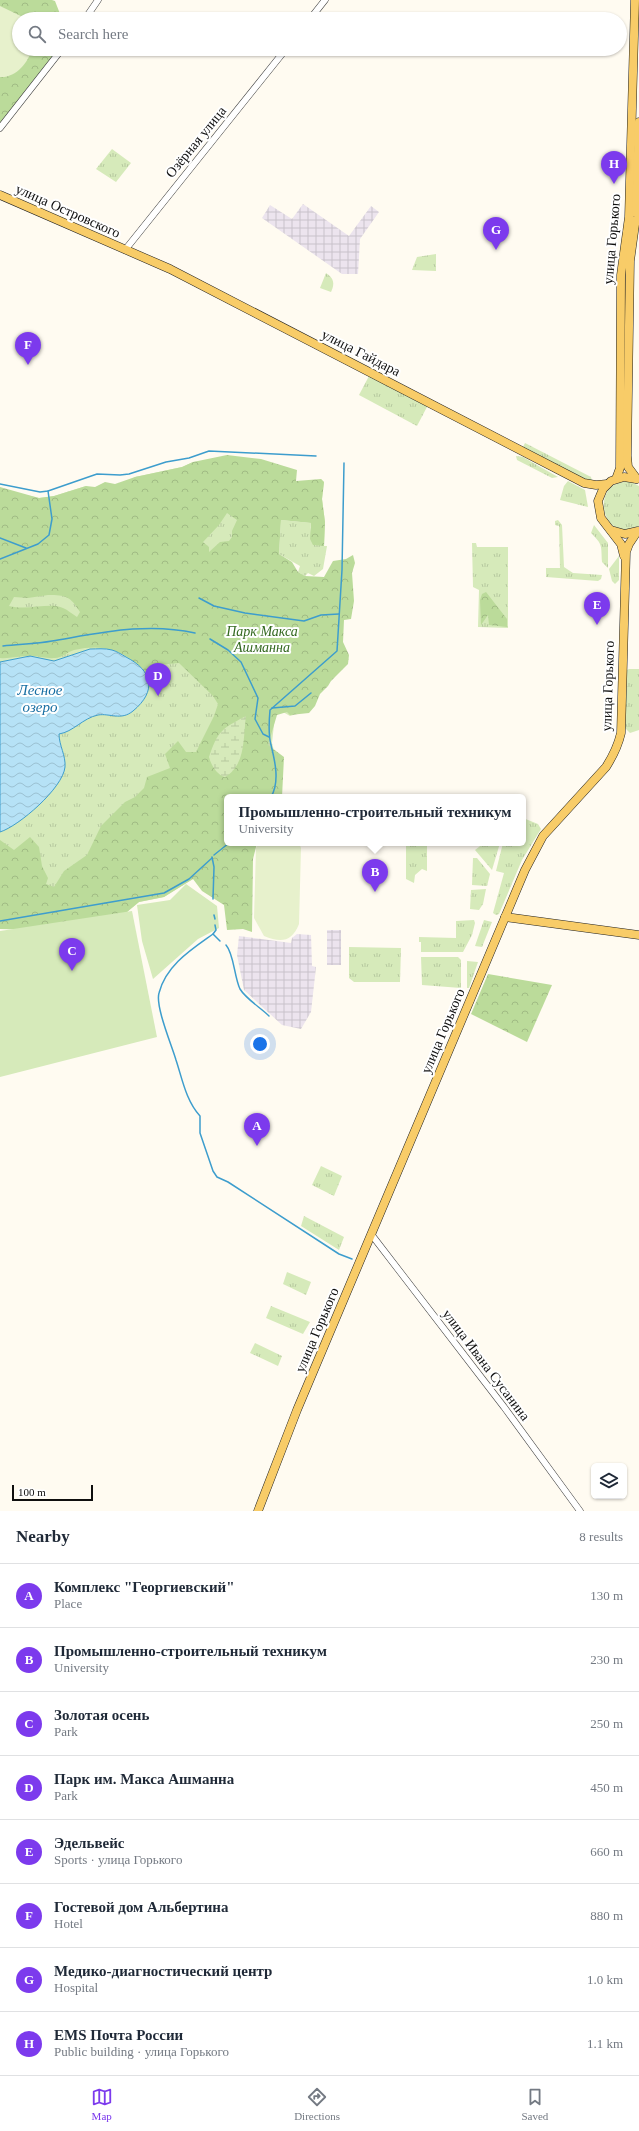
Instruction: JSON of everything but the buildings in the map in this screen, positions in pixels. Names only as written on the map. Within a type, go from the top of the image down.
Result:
[{"type":"main road","name":"улица Горького","points":[[635,0],[634,225],[621,275],[620,468],[616,479],[629,477],[638,480]]},
{"type":"main road","name":"улица Горького","points":[[638,480],[628,467],[627,456],[630,261],[634,225],[639,122]]},
{"type":"main road","name":"улица Островского","points":[[0,195],[125,250]]},
{"type":"main road","name":"улица Гайдара","points":[[125,250],[192,281],[584,483],[596,486],[608,484]]},
{"type":"main road","points":[[598,504],[600,495],[608,484],[616,479]]},
{"type":"main road","name":"улица Гайдара","points":[[584,483],[591,491],[598,504]]},
{"type":"main road","name":"улица Горького","points":[[598,504],[599,516],[621,544],[625,569]]},
{"type":"main road","name":"улица Горького","points":[[607,527],[621,534],[638,532]]},
{"type":"main road","name":"улица Горького","points":[[258,1511],[297,1410],[505,917],[539,842],[606,767],[614,755],[621,734],[625,569],[627,549],[638,532]]},
{"type":"main road","points":[[505,917],[639,935]]},
{"type":"street","points":[[90,12],[98,0]]},
{"type":"street","points":[[316,12],[325,0]]},
{"type":"street","points":[[0,128],[57,56]]},
{"type":"street","name":"Озёрная улица","points":[[125,250],[280,56]]},
{"type":"street","name":"улица Ивана Сусанина","points":[[371,1234],[507,1412],[580,1511]]},
{"type":"shaded area","points":[[303,204],[349,236],[371,206],[379,212],[360,239],[358,274],[342,274],[262,218],[270,205],[292,219]]},
{"type":"shaded area","points":[[327,930],[341,930],[341,965],[327,965]]},
{"type":"shaded area","points":[[297,934],[311,935],[312,966],[316,967],[311,1012],[301,1029],[282,1025],[244,990],[237,955],[239,936],[291,943],[292,938]]},
{"type":"green space","points":[[0,0],[55,1],[59,12],[12,12],[12,56],[57,56],[0,128]]},
{"type":"green space","points":[[0,6],[12,12],[12,56],[29,56],[16,72],[6,77],[0,77]]},
{"type":"green space","points":[[112,149],[131,163],[116,182],[96,169]]},
{"type":"green space","points":[[436,254],[436,271],[412,270],[417,257]]},
{"type":"green space","points":[[326,273],[333,281],[331,292],[320,288]]},
{"type":"green space","points":[[369,376],[428,405],[417,426],[359,395]]},
{"type":"green space","points":[[525,443],[591,477],[591,483],[523,447]]},
{"type":"green space","name":"Парк Макса Ашманна","points":[[227,455],[261,459],[297,470],[296,481],[321,479],[324,482],[322,499],[325,522],[324,546],[313,545],[310,539],[311,523],[281,520],[279,554],[292,562],[298,572],[305,576],[324,577],[333,561],[346,559],[353,555],[355,563],[352,573],[354,601],[351,619],[344,620],[343,642],[349,655],[348,664],[320,694],[315,706],[309,713],[290,715],[287,712],[277,715],[268,745],[284,757],[282,794],[224,794],[224,846],[256,846],[253,859],[252,932],[243,929],[227,930],[224,905],[202,891],[193,879],[164,897],[139,902],[121,917],[39,930],[0,929],[0,840],[14,850],[30,837],[39,847],[42,866],[48,878],[46,884],[54,887],[64,871],[87,855],[101,826],[125,802],[135,797],[144,788],[147,777],[170,768],[165,754],[178,741],[186,752],[196,752],[214,716],[218,704],[213,696],[179,663],[158,665],[154,674],[148,674],[123,654],[106,648],[86,648],[74,650],[58,658],[24,656],[0,658],[0,487],[39,498],[54,496],[86,486],[95,487],[105,482],[115,484],[135,477],[182,467],[193,462]],"holes":[[[227,513],[237,520],[232,531],[232,537],[229,541],[220,542],[209,552],[209,547],[203,542],[219,525]],[[59,595],[67,598],[73,603],[80,612],[77,617],[58,606],[24,608],[9,606],[14,597],[28,598]]]},
{"type":"green space","points":[[516,456],[523,457],[558,477],[552,478],[517,460]]},
{"type":"green space","name":"Парк Макса Ашманна","points":[[233,460],[281,482],[317,481],[321,479],[324,482],[322,499],[325,522],[324,546],[327,546],[323,569],[314,576],[308,573],[305,576],[298,572],[300,566],[279,554],[281,520],[311,523],[310,533],[312,522],[288,496],[266,535],[339,655],[349,659],[303,712],[290,716],[283,712],[275,715],[272,743],[278,766],[232,794],[224,794],[224,846],[193,879],[164,897],[139,902],[121,917],[0,929],[0,489],[39,498],[54,496],[86,486],[103,495],[135,477],[182,467],[193,462]]},
{"type":"green space","points":[[568,481],[585,490],[588,507],[560,500],[564,486]]},
{"type":"green space","points":[[631,482],[639,486],[639,526],[626,530],[615,527],[608,520],[604,510],[604,499],[609,490],[617,484]]},
{"type":"green space","points":[[558,520],[562,525],[564,567],[573,573],[602,575],[601,579],[598,581],[546,577],[546,568],[560,568],[559,526],[555,525],[555,521]]},
{"type":"green space","points":[[594,525],[608,543],[608,568],[602,562],[601,549],[598,540],[591,533]]},
{"type":"green space","points":[[472,543],[476,543],[477,547],[508,547],[508,628],[478,627],[479,590],[473,587]]},
{"type":"green space","points":[[619,556],[619,580],[615,584],[612,581],[609,569]]},
{"type":"green space","points":[[486,592],[507,619],[507,627],[489,625],[488,615],[481,625],[480,600],[482,594]]},
{"type":"green space","points":[[639,669],[639,730],[630,733],[625,728],[627,670]]},
{"type":"green space","points":[[246,716],[244,742],[237,766],[225,777],[222,776],[215,769],[209,757],[215,741],[226,728]]},
{"type":"green space","points":[[526,819],[538,824],[541,829],[522,860],[499,914],[496,915],[493,913],[504,873],[496,871],[502,846],[526,846]]},
{"type":"green space","points":[[257,846],[300,846],[301,848],[299,924],[289,938],[276,940],[264,936],[254,918]]},
{"type":"green space","points":[[406,846],[427,846],[427,871],[422,869],[415,875],[414,883],[406,879]]},
{"type":"green space","points":[[480,846],[499,846],[492,870],[475,850]]},
{"type":"green space","points":[[473,858],[477,858],[490,874],[487,886],[472,885]]},
{"type":"green space","points":[[186,884],[217,906],[219,928],[198,939],[153,979],[142,941],[137,905],[170,900]]},
{"type":"green space","points":[[486,889],[483,904],[479,910],[470,909],[471,890]]},
{"type":"green space","points":[[132,911],[157,1037],[0,1077],[0,931]]},
{"type":"green space","points":[[474,920],[475,923],[472,935],[463,952],[421,952],[421,942],[419,942],[419,937],[456,938],[456,921]]},
{"type":"green space","points":[[484,920],[492,922],[482,947],[475,946]]},
{"type":"green space","points":[[349,947],[401,948],[400,982],[354,982],[349,978]]},
{"type":"green space","points":[[421,957],[458,957],[461,960],[461,988],[422,985]]},
{"type":"green space","points":[[467,961],[478,962],[469,988],[467,988]]},
{"type":"green space","points":[[488,974],[552,985],[527,1042],[471,1014]]},
{"type":"green space","points":[[321,1166],[342,1176],[334,1196],[312,1185]]},
{"type":"green space","points":[[304,1216],[344,1237],[339,1250],[301,1226]]},
{"type":"green space","points":[[287,1272],[311,1282],[306,1295],[283,1284]]},
{"type":"green space","points":[[271,1306],[310,1322],[303,1334],[266,1318]]},
{"type":"green space","points":[[255,1343],[282,1356],[278,1366],[250,1353]]},
{"type":"water","name":"Лесное озеро","points":[[90,649],[112,650],[135,663],[142,669],[149,682],[146,696],[141,704],[129,714],[124,716],[98,715],[88,719],[69,731],[59,734],[65,767],[57,785],[39,805],[18,822],[0,832],[0,662],[30,656],[54,661]]},
{"type":"waterway","points":[[0,484],[40,492],[48,491],[97,474],[129,474],[166,462],[189,458],[209,451],[316,456]]},
{"type":"waterway","points":[[272,794],[276,771],[269,736],[270,710],[337,651],[342,570],[344,463]]},
{"type":"waterway","points":[[0,559],[38,544],[49,535],[52,519],[48,491]]},
{"type":"waterway","points":[[0,538],[26,548]]},
{"type":"waterway","points":[[199,598],[214,606],[245,613],[304,621],[321,615],[339,614]]},
{"type":"waterway","points":[[3,646],[40,643],[124,630],[159,628],[195,633]]},
{"type":"waterway","points":[[210,639],[228,650],[241,662],[258,698],[255,719],[263,734],[269,737]]},
{"type":"waterway","points":[[272,708],[295,706],[311,693]]},
{"type":"waterway","points":[[214,855],[225,846]]},
{"type":"waterway","points":[[212,857],[214,867],[213,899]]},
{"type":"waterway","points":[[0,921],[164,893],[189,879],[212,858]]},
{"type":"waterway","points":[[214,915],[215,919]]},
{"type":"waterway","points":[[215,925],[216,930],[213,934],[189,952],[167,974],[162,983],[158,999],[164,1026],[185,1089],[191,1103],[200,1116],[200,1133],[213,1171],[217,1177],[228,1182],[339,1254],[352,1259]]},
{"type":"waterway","points":[[213,934],[220,941]]},
{"type":"waterway","points":[[226,945],[231,954],[240,989],[250,1000],[269,1016]]},
{"type":"place","name":"EMS Почта России","points":[[614,184]]},
{"type":"place","name":"Медико-диагностический центр","points":[[496,250]]},
{"type":"place","name":"Гостевой дом Альбертина","points":[[28,365]]},
{"type":"place","name":"Эдельвейс","points":[[597,625]]},
{"type":"place","name":"Парк им. Макса Ашманна","points":[[158,696]]},
{"type":"place","name":"Промышленно-строительный техникум","points":[[375,892]]},
{"type":"place","name":"Золотая осень","points":[[72,971]]},
{"type":"place","name":"Комплекс \"Георгиевский\"","points":[[257,1146]]}]
